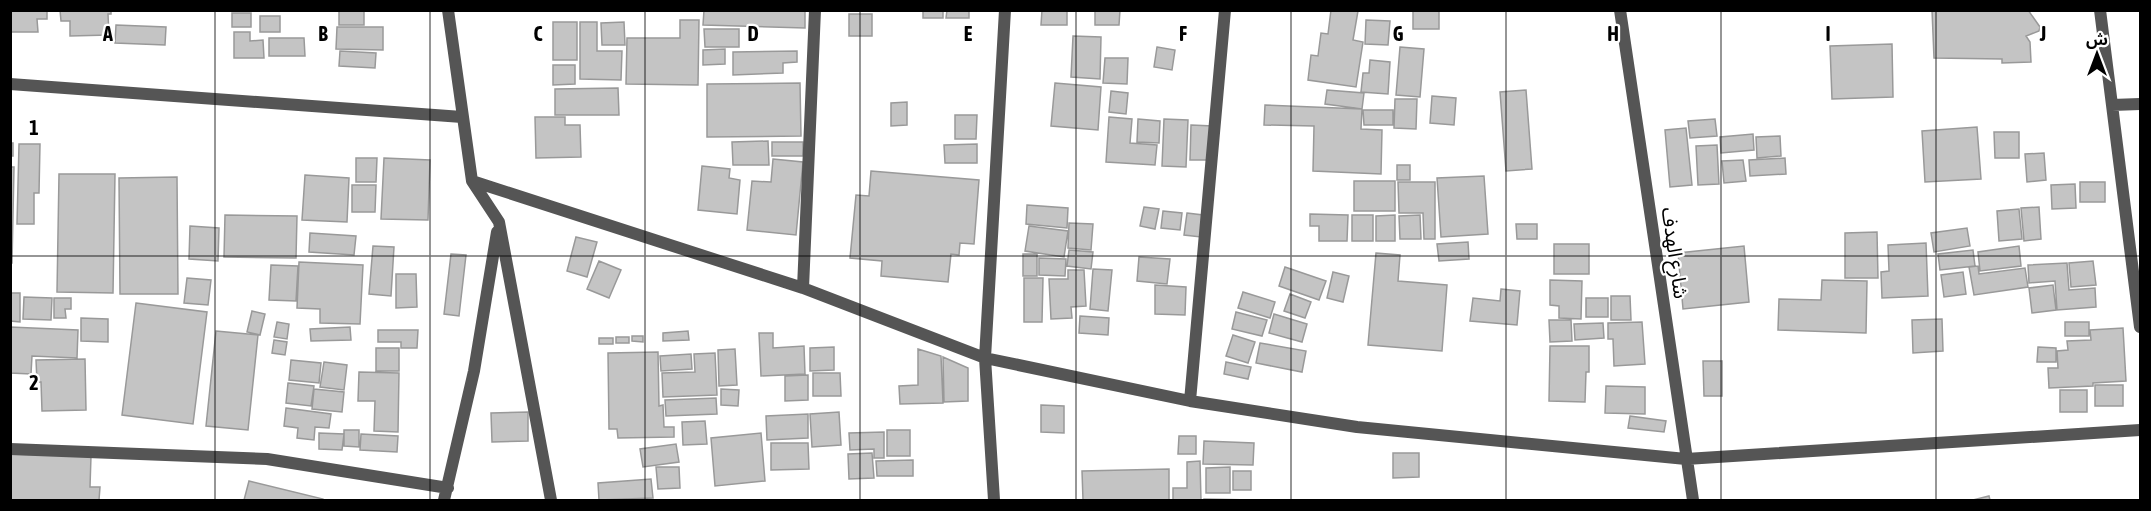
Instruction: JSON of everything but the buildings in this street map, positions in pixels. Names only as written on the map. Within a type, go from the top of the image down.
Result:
[{"type":"street","points":[[448,10],[472,181],[499,222],[551,501]]},
{"type":"street","points":[[803,288],[815,10]]},
{"type":"street","points":[[994,501],[985,358],[1005,10]]},
{"type":"street","points":[[1190,401],[1225,10]]},
{"type":"street","name":"شارع الهدف","points":[[1620,10],[1693,501]]},
{"type":"street","points":[[2100,10],[2140,327]]},
{"type":"street","points":[[10,84],[462,117]]},
{"type":"street","points":[[2112,105],[2140,104]]},
{"type":"street","points":[[472,181],[803,288],[985,358],[1190,401],[1357,427],[1686,459],[2140,430]]},
{"type":"street","points":[[444,501],[474,372],[499,222]]},
{"type":"street","points":[[10,449],[267,459],[448,488]]}]
